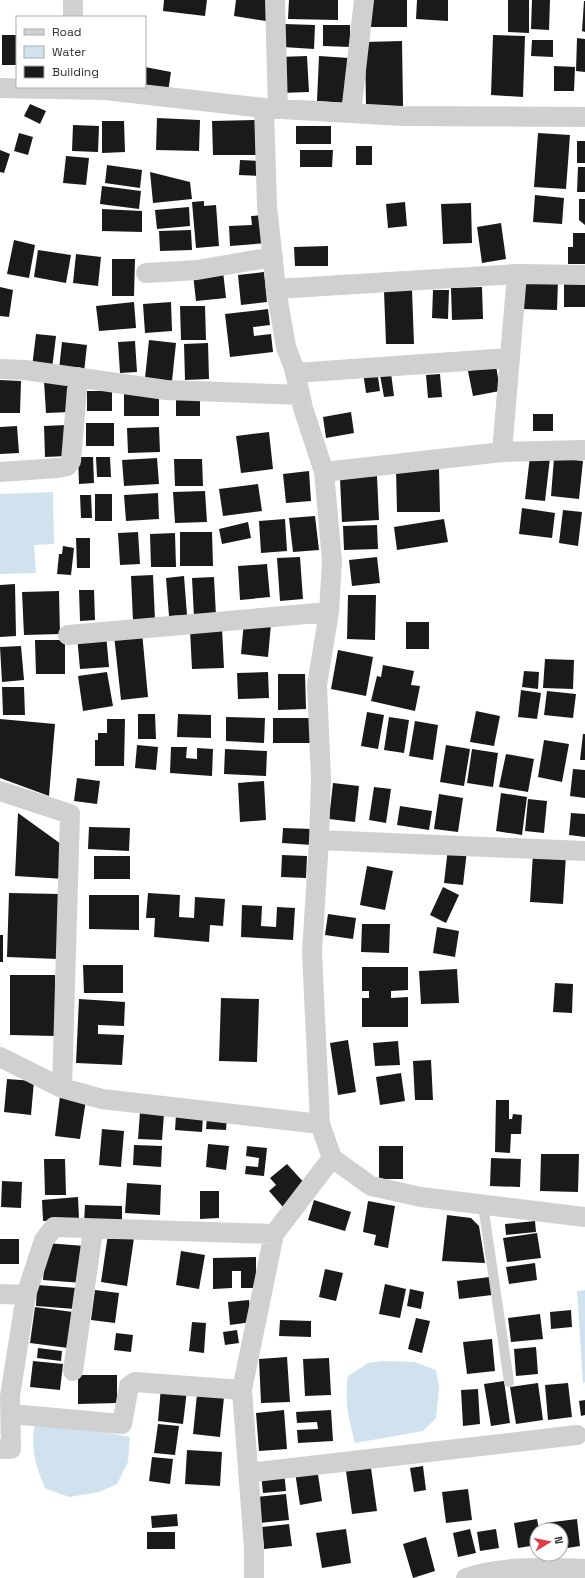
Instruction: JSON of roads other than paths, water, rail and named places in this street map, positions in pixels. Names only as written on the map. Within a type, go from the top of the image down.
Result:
[{"type":"street","points":[[72,0],[73,16]]},
{"type":"street","points":[[276,0],[267,206],[276,289],[286,347],[324,472],[332,561],[329,612],[317,685],[321,778],[319,840],[312,952],[320,1124],[332,1158],[371,1186],[421,1197],[585,1216]]},
{"type":"street","points":[[351,113],[364,0]]},
{"type":"street","points":[[0,88],[74,88],[105,90],[271,108],[402,116],[585,117]]},
{"type":"street","points":[[146,273],[197,270],[273,257]]},
{"type":"street","points":[[276,289],[517,274],[585,276]]},
{"type":"street","points":[[502,452],[517,274]]},
{"type":"street","points":[[295,373],[510,358]]},
{"type":"street","points":[[0,369],[25,370],[166,390],[300,395]]},
{"type":"street","points":[[0,472],[67,466],[71,461],[78,377]]},
{"type":"street","points":[[324,472],[502,452],[585,450]]},
{"type":"street","points":[[68,635],[329,612]]},
{"type":"street","points":[[0,791],[70,814],[62,1088]]},
{"type":"street","points":[[319,840],[585,851]]},
{"type":"street","points":[[0,1057],[62,1088],[102,1099],[320,1124]]},
{"type":"street","points":[[254,1578],[254,1548],[242,1390],[274,1234],[332,1158]]},
{"type":"street","points":[[0,1448],[11,1448],[7,1402],[26,1295],[44,1240],[50,1231],[61,1226],[93,1230],[274,1234]]},
{"type":"street","points":[[73,1371],[93,1230]]},
{"type":"street","points":[[0,1294],[26,1295]]},
{"type":"street","points":[[7,1402],[122,1424],[128,1386],[135,1382],[242,1390]]},
{"type":"street","points":[[248,1473],[576,1435]]},
{"type":"street","points":[[466,1578],[494,1570],[528,1567],[585,1569]]},
{"type":"lane","points":[[483,1205],[509,1382]]},
{"type":"water","points":[[53,492],[54,544],[34,545],[36,573],[0,574],[0,494]]},
{"type":"water","points":[[585,1290],[585,1382],[583,1383],[577,1291]]},
{"type":"water","points":[[383,1361],[414,1362],[436,1370],[439,1388],[436,1418],[423,1431],[355,1443],[347,1402],[348,1376],[368,1363]]},
{"type":"water","points":[[35,1421],[50,1422],[130,1437],[128,1462],[117,1484],[99,1492],[69,1497],[45,1488],[34,1455],[33,1440]]}]
